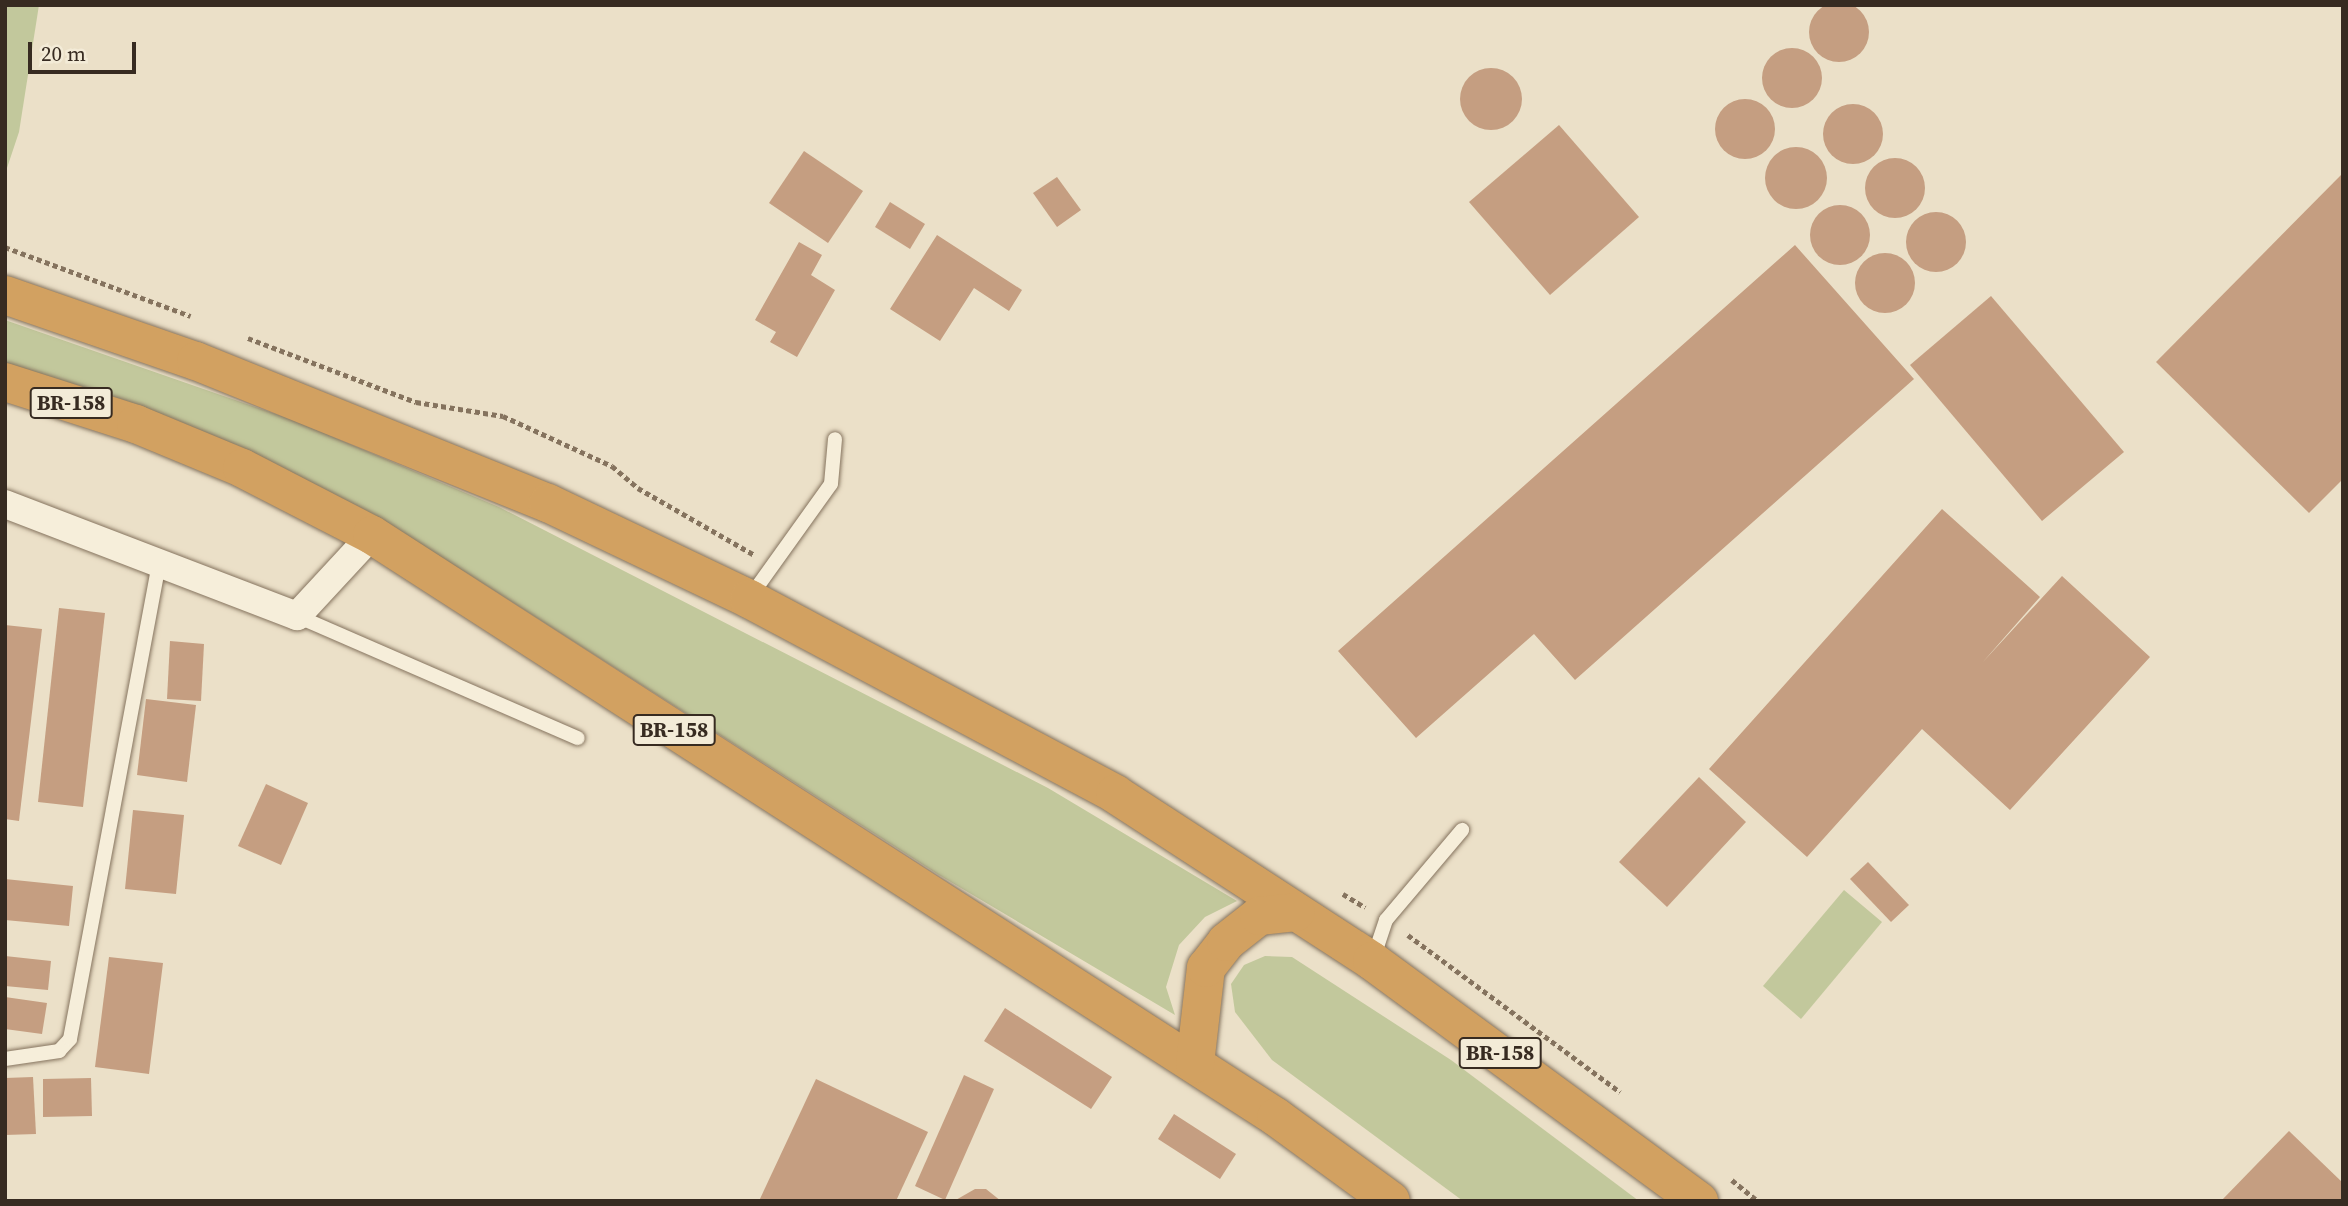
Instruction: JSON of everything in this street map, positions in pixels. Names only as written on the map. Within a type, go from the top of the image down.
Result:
[{"type":"highway","name":"BR-158","points":[[5,295],[197,361],[548,503],[749,599],[1115,794],[1372,961],[1699,1201]]},
{"type":"highway","name":"BR-158","points":[[6,389],[136,424],[242,468],[372,536],[1195,1065],[1391,1201]]},
{"type":"highway","points":[[1195,1065],[1206,968],[1226,942],[1259,916],[1296,912]]},
{"type":"street","points":[[5,504],[297,616],[372,536]]},
{"type":"lane","points":[[749,599],[831,484],[835,439]]},
{"type":"lane","points":[[5,1059],[59,1051],[70,1039],[159,563]]},
{"type":"lane","points":[[297,616],[578,738]]},
{"type":"lane","points":[[1372,961],[1386,920],[1462,830]]},
{"type":"green space","points":[[5,5],[39,5],[19,132],[5,174]]},
{"type":"green space","points":[[5,320],[293,420],[499,507],[1048,788],[1237,901],[1205,917],[1179,945],[1166,987],[1175,1015],[939,875],[465,572],[5,364]]},
{"type":"green space","points":[[1844,890],[1882,922],[1801,1019],[1763,986]]},
{"type":"green space","points":[[1265,956],[1292,957],[1451,1060],[1639,1201],[1463,1201],[1272,1060],[1235,1012],[1231,984],[1244,965]]},
{"type":"building","points":[[1839,2],[1856,7],[1864,15],[1869,32],[1864,49],[1856,57],[1839,62],[1822,57],[1814,49],[1809,32],[1814,15],[1822,7]]},
{"type":"building","points":[[1786,48],[1798,48],[1814,56],[1820,66],[1820,90],[1814,100],[1798,108],[1786,108],[1770,100],[1762,84],[1762,72],[1770,56]]},
{"type":"building","points":[[1491,68],[1513,77],[1522,99],[1513,121],[1491,130],[1469,121],[1460,99],[1469,77]]},
{"type":"building","points":[[1739,99],[1751,99],[1767,107],[1773,117],[1773,141],[1767,151],[1751,159],[1739,159],[1723,151],[1715,135],[1715,123],[1723,107]]},
{"type":"building","points":[[1847,104],[1859,104],[1875,112],[1881,122],[1881,146],[1875,156],[1859,164],[1847,164],[1831,156],[1823,140],[1823,128],[1831,112]]},
{"type":"building","points":[[1559,125],[1639,217],[1550,295],[1469,202]]},
{"type":"building","points":[[1796,147],[1818,156],[1827,178],[1818,200],[1796,209],[1774,200],[1765,178],[1774,156]]},
{"type":"building","points":[[804,151],[863,191],[828,243],[769,203]]},
{"type":"building","points":[[1889,158],[1901,158],[1917,166],[1923,176],[1923,200],[1917,210],[1901,218],[1889,218],[1873,210],[1865,194],[1865,182],[1873,166]]},
{"type":"building","points":[[2343,173],[2343,479],[2309,513],[2156,362]]},
{"type":"building","points":[[1057,177],[1081,210],[1057,227],[1033,193]]},
{"type":"building","points":[[890,202],[925,224],[910,249],[875,227]]},
{"type":"building","points":[[1834,205],[1846,205],[1862,213],[1868,223],[1868,247],[1862,257],[1846,265],[1834,265],[1818,257],[1810,241],[1810,229],[1818,213]]},
{"type":"building","points":[[1930,212],[1942,212],[1958,220],[1964,230],[1964,254],[1958,264],[1942,272],[1930,272],[1914,264],[1906,248],[1906,236],[1914,220]]},
{"type":"building","points":[[937,235],[1022,290],[1009,311],[974,288],[940,341],[890,309]]},
{"type":"building","points":[[799,242],[822,255],[811,275],[835,290],[797,357],[770,342],[776,332],[755,320]]},
{"type":"building","points":[[1795,245],[1914,379],[1575,680],[1534,634],[1416,738],[1338,651]]},
{"type":"building","points":[[1879,253],[1891,253],[1907,261],[1913,271],[1913,295],[1907,305],[1891,313],[1879,313],[1863,305],[1855,289],[1855,277],[1863,261]]},
{"type":"building","points":[[1991,296],[2124,452],[2042,521],[1910,365]]},
{"type":"building","points":[[1942,509],[2040,597],[1982,663],[2062,576],[2150,657],[2010,810],[1922,729],[1807,857],[1709,769]]},
{"type":"building","points":[[59,608],[105,613],[83,807],[38,802]]},
{"type":"building","points":[[5,625],[42,629],[19,821],[5,819]]},
{"type":"building","points":[[170,641],[204,644],[201,701],[167,699]]},
{"type":"building","points":[[146,699],[196,705],[187,782],[137,775]]},
{"type":"building","points":[[1699,777],[1746,822],[1667,907],[1619,862]]},
{"type":"building","points":[[266,784],[308,803],[281,865],[238,846]]},
{"type":"building","points":[[133,810],[184,815],[176,894],[125,889]]},
{"type":"building","points":[[1868,862],[1909,905],[1891,922],[1850,879]]},
{"type":"building","points":[[5,879],[73,886],[69,926],[5,920]]},
{"type":"building","points":[[5,956],[51,961],[48,990],[5,986]]},
{"type":"building","points":[[109,957],[163,963],[149,1074],[95,1067]]},
{"type":"building","points":[[5,997],[47,1003],[42,1034],[5,1029]]},
{"type":"building","points":[[1005,1008],[1112,1077],[1091,1109],[984,1041]]},
{"type":"building","points":[[964,1075],[994,1089],[945,1200],[915,1186]]},
{"type":"building","points":[[33,1077],[36,1134],[5,1135],[5,1078]]},
{"type":"building","points":[[91,1078],[92,1116],[43,1117],[43,1079]]},
{"type":"building","points":[[816,1079],[928,1132],[896,1201],[759,1201]]},
{"type":"building","points":[[1174,1114],[1236,1154],[1220,1179],[1158,1139]]},
{"type":"building","points":[[2289,1131],[2343,1183],[2343,1201],[2221,1201]]},
{"type":"building","points":[[975,1189],[986,1189],[1001,1201],[954,1201]]}]
